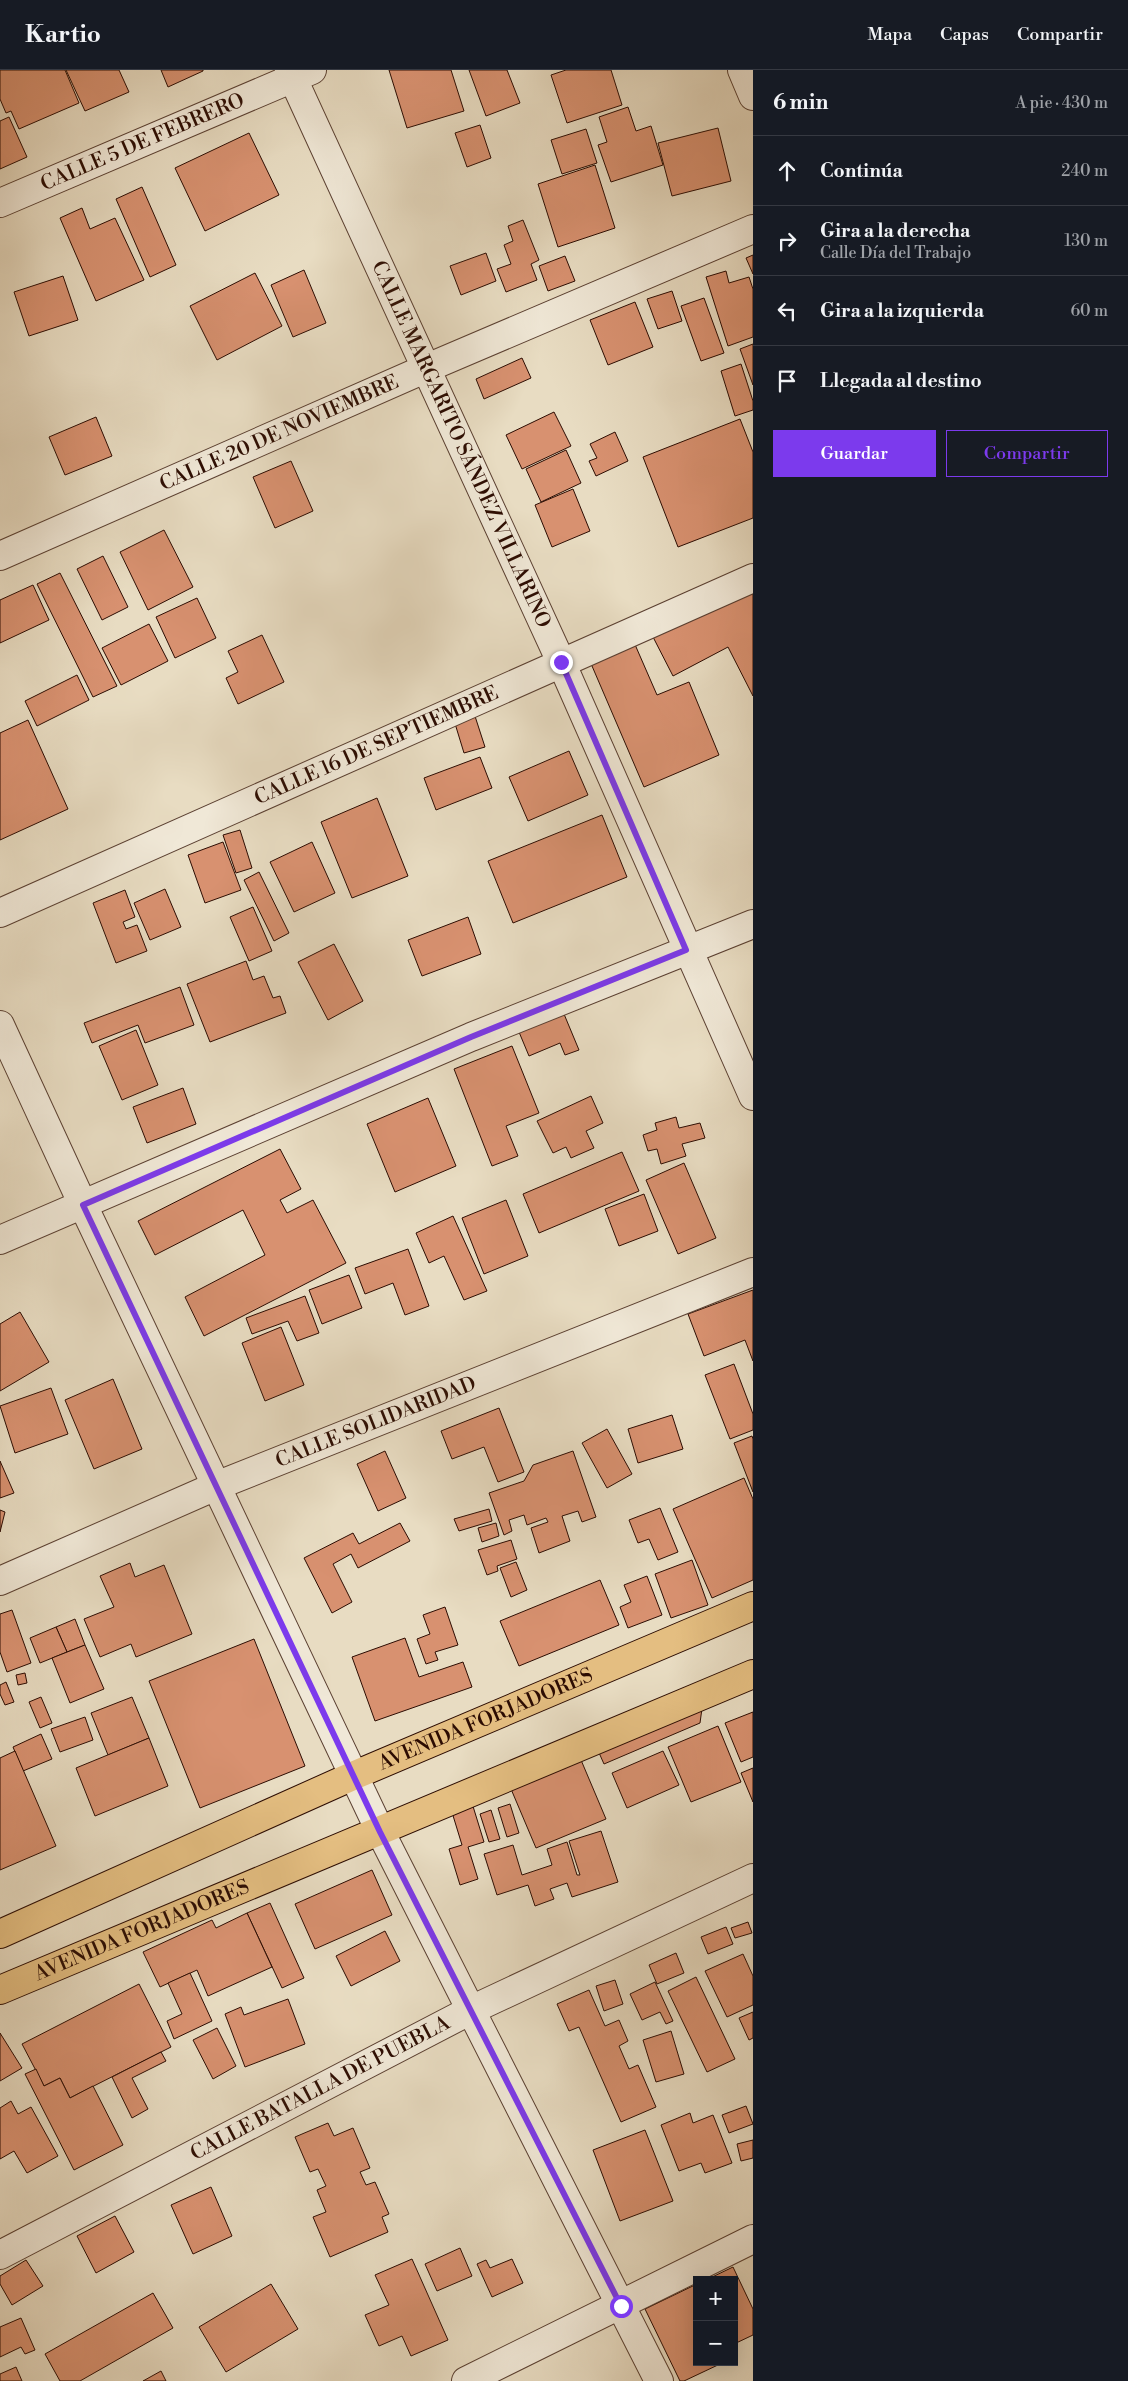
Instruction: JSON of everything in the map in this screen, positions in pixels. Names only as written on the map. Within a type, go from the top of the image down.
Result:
[{"type":"main road","name":"AVENIDA FORJADORES","points":[[0,1934],[355,1775],[753,1606]]},
{"type":"main road","name":"AVENIDA FORJADORES","points":[[0,1990],[753,1674]]},
{"type":"street","points":[[742,70],[753,96]]},
{"type":"street","name":"CALLE 5 DE FEBRERO","points":[[0,203],[298,73]]},
{"type":"street","name":"CALLE MARGARITO SÁNDEZ VILLARINO","points":[[298,73],[428,368],[561,662],[686,950],[753,1096]]},
{"type":"street","name":"CALLE 20 DE NOVIEMBRE","points":[[0,556],[428,368],[753,229]]},
{"type":"street","name":"CALLE 16 DE SEPTIEMBRE","points":[[0,913],[753,578]]},
{"type":"street","points":[[0,1240],[471,1037],[753,924]]},
{"type":"street","points":[[0,1025],[216,1486],[355,1775],[380,1832],[659,2381]]},
{"type":"street","name":"CALLE SOLIDARIDAD","points":[[0,1581],[216,1486],[753,1272]]},
{"type":"street","name":"CALLE BATALLA DE PUEBLA","points":[[0,2255],[471,2010],[753,1878]]},
{"type":"street","points":[[466,2381],[621,2306],[753,2239]]},
{"type":"building","points":[[0,70],[65,70],[79,103],[19,129],[11,111],[6,113],[0,99]]},
{"type":"building","points":[[66,70],[119,70],[129,92],[85,111]]},
{"type":"building","points":[[161,70],[203,70],[203,71],[168,87]]},
{"type":"building","points":[[389,70],[451,70],[464,111],[407,128]]},
{"type":"building","points":[[469,70],[507,70],[520,103],[486,116]]},
{"type":"building","points":[[566,70],[611,70],[622,105],[567,123],[551,75]]},
{"type":"building","points":[[628,107],[636,131],[651,126],[663,165],[611,182],[598,145],[607,142],[599,117]]},
{"type":"building","points":[[9,117],[27,157],[0,169],[0,121]]},
{"type":"building","points":[[480,125],[491,158],[467,167],[455,133]]},
{"type":"building","points":[[718,128],[731,181],[672,196],[658,143]]},
{"type":"building","points":[[586,129],[597,163],[562,174],[551,140]]},
{"type":"building","points":[[249,133],[279,195],[205,231],[175,168]]},
{"type":"building","points":[[595,165],[615,228],[558,247],[538,184]]},
{"type":"building","points":[[142,187],[176,265],[150,277],[116,199]]},
{"type":"building","points":[[82,208],[90,229],[115,218],[144,280],[96,301],[60,218]]},
{"type":"building","points":[[523,220],[539,260],[531,264],[537,280],[506,292],[497,269],[511,264],[504,245],[513,241],[508,226]]},
{"type":"building","points":[[486,253],[496,281],[461,295],[450,266]]},
{"type":"building","points":[[753,255],[753,274],[746,258]]},
{"type":"building","points":[[565,256],[575,281],[548,291],[539,266]]},
{"type":"building","points":[[304,270],[326,323],[293,337],[271,285]]},
{"type":"building","points":[[726,271],[729,283],[749,277],[753,289],[753,337],[728,346],[706,277]]},
{"type":"building","points":[[255,273],[282,326],[217,360],[190,306]]},
{"type":"building","points":[[63,276],[78,320],[29,336],[14,292]]},
{"type":"building","points":[[672,291],[682,321],[658,329],[647,299]]},
{"type":"building","points":[[704,298],[724,353],[701,361],[681,306]]},
{"type":"building","points":[[635,302],[653,347],[608,365],[590,320]]},
{"type":"building","points":[[753,344],[753,385],[740,349]]},
{"type":"building","points":[[522,358],[531,378],[484,399],[476,379]]},
{"type":"building","points":[[741,364],[753,401],[753,410],[735,416],[721,371]]},
{"type":"building","points":[[554,412],[571,446],[522,469],[506,435]]},
{"type":"building","points":[[96,417],[112,456],[65,475],[49,437]]},
{"type":"building","points":[[740,419],[753,452],[753,518],[678,547],[643,457]]},
{"type":"building","points":[[615,432],[628,461],[596,476],[589,461],[597,458],[590,444]]},
{"type":"building","points":[[566,450],[581,483],[541,502],[526,469]]},
{"type":"building","points":[[291,461],[313,511],[275,528],[253,477]]},
{"type":"building","points":[[573,489],[590,531],[552,547],[535,505]]},
{"type":"building","points":[[164,530],[193,587],[148,610],[120,552]]},
{"type":"building","points":[[103,556],[128,607],[102,620],[77,569]]},
{"type":"building","points":[[60,573],[117,686],[93,697],[37,584]]},
{"type":"building","points":[[33,585],[49,620],[0,643],[0,600]]},
{"type":"building","points":[[748,585],[753,595],[753,696],[728,647],[673,676],[652,635]]},
{"type":"building","points":[[197,598],[216,638],[175,658],[156,617]]},
{"type":"building","points":[[149,624],[168,661],[121,685],[102,648]]},
{"type":"building","points":[[262,635],[284,682],[238,704],[226,678],[238,672],[228,651]]},
{"type":"building","points":[[633,640],[657,695],[689,682],[719,755],[644,787],[589,659]]},
{"type":"building","points":[[77,675],[89,700],[37,726],[25,701]]},
{"type":"building","points":[[473,710],[485,747],[464,753],[453,717]]},
{"type":"building","points":[[28,720],[68,809],[0,840],[0,733]]},
{"type":"building","points":[[569,751],[588,795],[528,821],[509,777]]},
{"type":"building","points":[[480,757],[492,788],[436,810],[424,778]]},
{"type":"building","points":[[377,798],[408,876],[352,898],[321,822]]},
{"type":"building","points":[[602,815],[627,877],[513,923],[488,861]]},
{"type":"building","points":[[240,830],[252,868],[236,873],[223,835]]},
{"type":"building","points":[[223,842],[241,890],[205,903],[188,855]]},
{"type":"building","points":[[312,842],[335,893],[294,912],[270,862]]},
{"type":"building","points":[[259,872],[289,933],[274,941],[244,880]]},
{"type":"building","points":[[165,889],[181,927],[150,940],[134,903]]},
{"type":"building","points":[[125,890],[135,917],[123,922],[126,929],[137,925],[147,951],[116,963],[93,903]]},
{"type":"building","points":[[253,907],[272,951],[249,961],[230,917]]},
{"type":"building","points":[[468,917],[481,954],[422,976],[408,940]]},
{"type":"building","points":[[334,944],[363,1001],[328,1020],[298,962]]},
{"type":"building","points":[[246,961],[253,980],[264,976],[273,998],[280,996],[286,1013],[210,1042],[187,984]]},
{"type":"building","points":[[180,987],[194,1025],[145,1043],[138,1025],[92,1043],[84,1023]]},
{"type":"building","points":[[564,1014],[579,1050],[565,1055],[560,1043],[529,1056],[519,1032]]},
{"type":"building","points":[[136,1030],[158,1085],[122,1100],[99,1046]]},
{"type":"building","points":[[512,1046],[539,1113],[506,1126],[518,1156],[492,1166],[454,1069]]},
{"type":"building","points":[[183,1088],[196,1124],[147,1143],[133,1107]]},
{"type":"building","points":[[591,1096],[603,1123],[586,1131],[594,1148],[571,1158],[566,1147],[553,1153],[537,1121]]},
{"type":"building","points":[[428,1098],[456,1166],[395,1192],[367,1124]]},
{"type":"building","points":[[676,1117],[679,1128],[700,1123],[705,1138],[682,1144],[686,1156],[661,1164],[657,1149],[648,1151],[643,1135],[657,1130],[655,1123]]},
{"type":"building","points":[[280,1149],[301,1189],[280,1200],[287,1213],[313,1200],[346,1263],[204,1336],[185,1297],[265,1255],[243,1210],[155,1255],[138,1221]]},
{"type":"building","points":[[622,1152],[639,1191],[539,1233],[523,1194]]},
{"type":"building","points":[[684,1163],[716,1238],[678,1254],[646,1180]]},
{"type":"building","points":[[644,1194],[658,1231],[619,1246],[605,1209]]},
{"type":"building","points":[[506,1200],[528,1256],[484,1274],[462,1218]]},
{"type":"building","points":[[453,1216],[487,1291],[464,1300],[444,1256],[429,1263],[416,1233]]},
{"type":"building","points":[[408,1249],[429,1306],[405,1315],[393,1283],[365,1294],[355,1268]]},
{"type":"building","points":[[349,1275],[362,1308],[322,1324],[309,1290]]},
{"type":"building","points":[[753,1290],[753,1361],[745,1340],[704,1356],[688,1314]]},
{"type":"building","points":[[305,1296],[319,1333],[297,1341],[288,1321],[252,1334],[246,1318]]},
{"type":"building","points":[[20,1312],[49,1362],[0,1391],[0,1324]]},
{"type":"building","points":[[281,1327],[304,1385],[265,1401],[242,1343]]},
{"type":"building","points":[[734,1364],[753,1414],[753,1430],[730,1439],[705,1375]]},
{"type":"building","points":[[113,1379],[142,1449],[94,1469],[65,1400]]},
{"type":"building","points":[[51,1388],[68,1434],[15,1453],[0,1406]]},
{"type":"building","points":[[499,1408],[524,1472],[498,1482],[484,1447],[452,1459],[441,1431]]},
{"type":"building","points":[[672,1415],[683,1449],[638,1463],[628,1429]]},
{"type":"building","points":[[607,1429],[632,1474],[607,1488],[582,1443]]},
{"type":"building","points":[[752,1436],[753,1439],[753,1492],[734,1443]]},
{"type":"building","points":[[385,1451],[406,1498],[378,1511],[357,1464]]},
{"type":"building","points":[[573,1451],[596,1517],[582,1522],[578,1511],[562,1516],[570,1541],[539,1553],[531,1528],[548,1522],[546,1518],[527,1525],[524,1515],[509,1520],[512,1531],[504,1535],[489,1493],[524,1481],[533,1465]]},
{"type":"building","points":[[0,1461],[14,1493],[0,1498]]},
{"type":"building","points":[[744,1478],[753,1499],[753,1580],[712,1598],[673,1509]]},
{"type":"building","points":[[660,1508],[678,1552],[658,1560],[649,1539],[638,1543],[629,1520]]},
{"type":"building","points":[[489,1509],[492,1521],[459,1531],[454,1519]]},
{"type":"building","points":[[0,1510],[5,1512],[0,1532]]},
{"type":"building","points":[[400,1523],[410,1541],[358,1568],[351,1554],[333,1564],[352,1602],[332,1613],[304,1558],[353,1533],[359,1544]]},
{"type":"building","points":[[496,1523],[499,1536],[482,1542],[478,1528]]},
{"type":"building","points":[[511,1540],[517,1559],[497,1566],[498,1571],[487,1575],[478,1550]]},
{"type":"building","points":[[692,1560],[708,1605],[671,1618],[655,1574]]},
{"type":"building","points":[[516,1562],[527,1590],[511,1597],[500,1568]]},
{"type":"building","points":[[130,1563],[135,1577],[164,1565],[192,1634],[136,1657],[131,1644],[100,1657],[84,1619],[114,1607],[100,1576]]},
{"type":"building","points":[[647,1576],[662,1615],[628,1628],[620,1607],[631,1602],[624,1585]]},
{"type":"building","points":[[600,1580],[619,1625],[519,1666],[500,1621]]},
{"type":"building","points":[[445,1607],[458,1645],[435,1652],[438,1660],[426,1664],[417,1639],[430,1634],[423,1615]]},
{"type":"building","points":[[12,1610],[31,1663],[7,1672],[0,1652],[0,1614]]},
{"type":"building","points":[[75,1619],[85,1645],[67,1652],[56,1627]]},
{"type":"building","points":[[56,1627],[67,1652],[40,1663],[30,1638]]},
{"type":"building","points":[[405,1638],[419,1677],[463,1662],[472,1687],[375,1721],[352,1657]]},
{"type":"building","points":[[254,1639],[305,1766],[200,1808],[149,1681]]},
{"type":"building","points":[[85,1645],[104,1689],[70,1703],[52,1658]]},
{"type":"building","points":[[25,1673],[27,1683],[18,1685],[16,1675]]},
{"type":"building","points":[[6,1682],[14,1702],[5,1705],[0,1694],[0,1685]]},
{"type":"building","points":[[41,1697],[52,1723],[40,1728],[29,1702]]},
{"type":"building","points":[[132,1697],[149,1738],[108,1755],[91,1713]]},
{"type":"building","points":[[703,1701],[700,1723],[604,1764],[596,1746]]},
{"type":"building","points":[[753,1712],[753,1757],[741,1762],[725,1723]]},
{"type":"building","points":[[85,1717],[93,1740],[60,1752],[51,1729]]},
{"type":"building","points":[[718,1726],[741,1782],[691,1802],[668,1747]]},
{"type":"building","points":[[41,1734],[52,1759],[23,1771],[13,1747]]},
{"type":"building","points":[[149,1738],[168,1786],[95,1816],[76,1768]]},
{"type":"building","points":[[15,1751],[56,1846],[0,1870],[0,1758]]},
{"type":"building","points":[[663,1751],[679,1785],[627,1808],[612,1773]]},
{"type":"building","points":[[581,1760],[606,1819],[536,1848],[511,1789]]},
{"type":"building","points":[[753,1768],[753,1802],[741,1773]]},
{"type":"building","points":[[472,1803],[484,1842],[468,1847],[478,1879],[460,1885],[449,1849],[462,1845],[451,1809]]},
{"type":"building","points":[[510,1804],[519,1833],[507,1837],[498,1808]]},
{"type":"building","points":[[491,1810],[500,1839],[489,1842],[480,1814]]},
{"type":"building","points":[[601,1831],[618,1882],[572,1897],[567,1883],[550,1889],[554,1899],[535,1906],[528,1885],[497,1895],[484,1854],[513,1845],[522,1875],[552,1865],[547,1849],[567,1842],[577,1875],[580,1875],[569,1841]]},
{"type":"building","points":[[372,1870],[392,1915],[315,1949],[295,1904]]},
{"type":"building","points":[[270,1903],[304,1978],[282,1988],[247,1913]]},
{"type":"building","points":[[247,1913],[272,1967],[208,1996],[197,1970],[160,1987],[143,1952],[212,1920],[216,1928]]},
{"type":"building","points":[[748,1922],[752,1933],[735,1938],[731,1928]]},
{"type":"building","points":[[726,1927],[733,1944],[708,1954],[701,1937]]},
{"type":"building","points":[[385,1931],[400,1961],[351,1986],[336,1956]]},
{"type":"building","points":[[676,1953],[684,1973],[657,1984],[649,1965]]},
{"type":"building","points":[[743,1954],[753,1976],[753,2005],[727,2017],[705,1971]]},
{"type":"building","points":[[190,1973],[212,2021],[174,2039],[167,2021],[182,2014],[168,1983]]},
{"type":"building","points":[[696,1977],[735,2059],[707,2072],[668,1991]]},
{"type":"building","points":[[615,1980],[623,2004],[604,2011],[596,1986]]},
{"type":"building","points":[[655,1982],[673,2021],[666,2024],[660,2012],[642,2020],[630,1994]]},
{"type":"building","points":[[139,1984],[171,2047],[70,2098],[60,2078],[44,2086],[22,2044]]},
{"type":"building","points":[[589,1990],[605,2026],[619,2020],[628,2041],[619,2046],[629,2069],[638,2065],[656,2107],[621,2122],[579,2027],[569,2031],[557,2004]]},
{"type":"building","points":[[288,1999],[305,2044],[245,2067],[225,2014],[241,2007],[244,2015]]},
{"type":"building","points":[[753,2012],[753,2038],[749,2040],[739,2018]]},
{"type":"building","points":[[217,2028],[236,2066],[213,2079],[193,2040]]},
{"type":"building","points":[[671,2031],[684,2074],[656,2082],[643,2040]]},
{"type":"building","points":[[0,2033],[22,2068],[0,2081]]},
{"type":"building","points":[[161,2052],[166,2061],[132,2078],[148,2109],[132,2118],[112,2077]]},
{"type":"building","points":[[36,2069],[44,2086],[60,2078],[70,2098],[93,2086],[123,2145],[74,2170],[25,2074]]},
{"type":"building","points":[[11,2101],[18,2114],[31,2107],[58,2156],[27,2173],[14,2151],[0,2159],[0,2108]]},
{"type":"building","points":[[746,2106],[753,2124],[729,2133],[722,2115]]},
{"type":"building","points":[[690,2113],[693,2123],[713,2115],[732,2163],[705,2173],[701,2163],[679,2171],[661,2125]]},
{"type":"building","points":[[328,2123],[334,2136],[353,2128],[370,2168],[360,2172],[366,2185],[375,2182],[389,2214],[382,2217],[388,2232],[330,2257],[313,2217],[326,2212],[317,2190],[326,2186],[318,2169],[310,2172],[295,2137]]},
{"type":"building","points":[[645,2130],[673,2201],[620,2221],[593,2150]]},
{"type":"building","points":[[753,2140],[753,2158],[741,2161],[737,2144]]},
{"type":"building","points":[[211,2187],[232,2236],[193,2254],[171,2205]]},
{"type":"building","points":[[115,2216],[134,2252],[96,2273],[77,2236]]},
{"type":"building","points":[[460,2248],[472,2276],[437,2291],[425,2264]]},
{"type":"building","points":[[412,2259],[448,2340],[411,2356],[402,2336],[379,2346],[365,2315],[389,2305],[375,2275]]},
{"type":"building","points":[[512,2259],[523,2283],[492,2297],[477,2264],[486,2260],[490,2268]]},
{"type":"building","points":[[26,2260],[43,2286],[12,2305],[0,2284],[0,2276]]},
{"type":"building","points":[[733,2267],[737,2276],[714,2276]]},
{"type":"building","points":[[738,2278],[753,2309],[753,2335],[738,2342]]},
{"type":"building","points":[[271,2284],[298,2329],[226,2372],[199,2327]]},
{"type":"building","points":[[693,2286],[693,2366],[716,2366],[684,2381],[680,2381],[645,2309]]},
{"type":"building","points":[[153,2293],[173,2328],[80,2381],[60,2381],[45,2354]]},
{"type":"building","points":[[21,2318],[35,2350],[25,2354],[21,2347],[0,2357],[0,2327]]},
{"type":"building","points":[[16,2367],[22,2381],[0,2381],[0,2374]]},
{"type":"building","points":[[161,2371],[166,2381],[143,2381]]},
{"type":"route","points":[[561,662],[686,950],[471,1037],[83,1205],[355,1775],[380,1832],[621,2306]]}]
